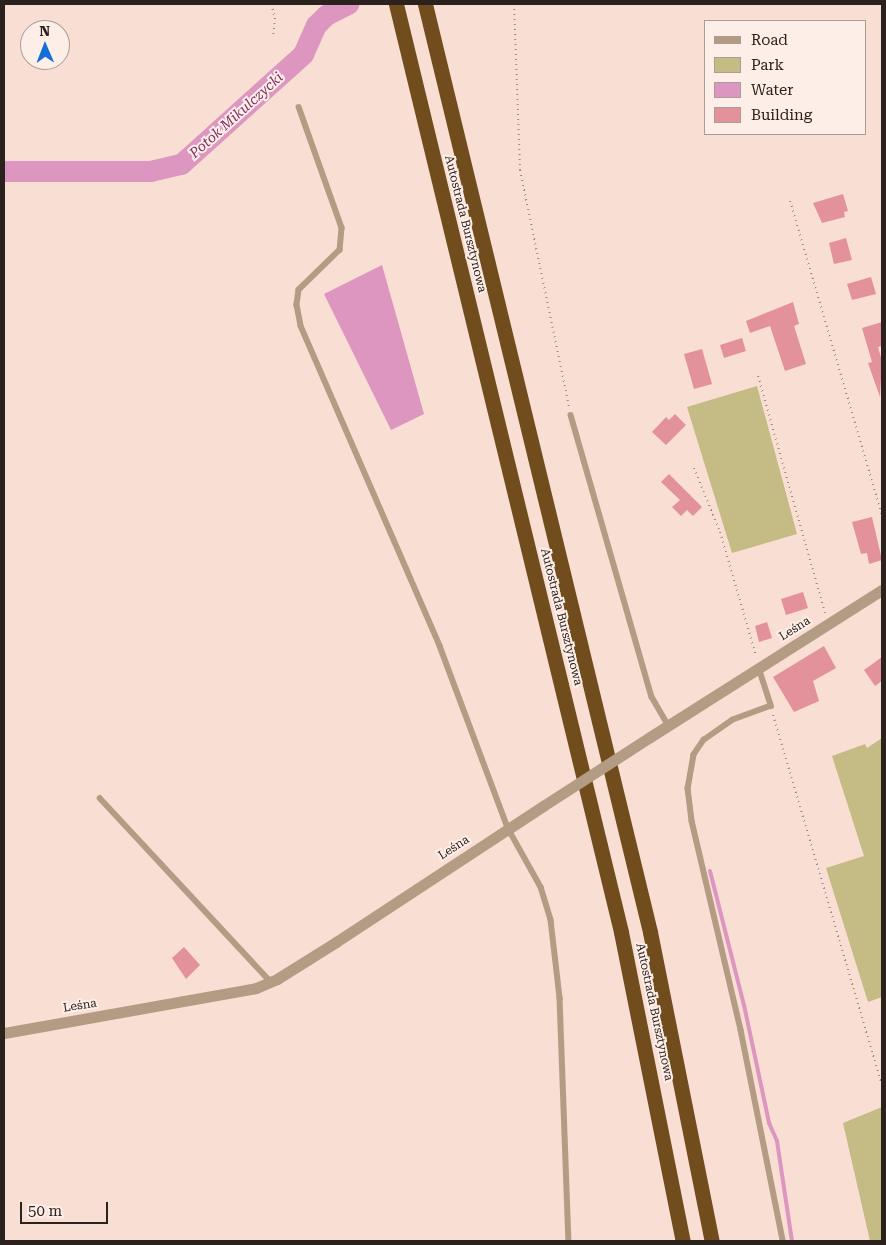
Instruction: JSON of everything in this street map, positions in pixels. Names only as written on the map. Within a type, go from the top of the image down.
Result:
[{"type":"highway","name":"Autostrada Bursztynowa","points":[[396,4],[621,932],[683,1241]]},
{"type":"highway","name":"Autostrada Bursztynowa","points":[[425,4],[650,932],[712,1241]]},
{"type":"street","name":"Leśna","points":[[4,1032],[233,994],[271,982],[650,736],[882,590]]},
{"type":"lane","points":[[299,107],[342,228],[340,250],[299,290],[297,305],[301,326],[454,679],[508,828],[541,887],[556,948],[568,1176],[569,1241]]},
{"type":"lane","points":[[571,415],[652,697],[668,725]]},
{"type":"lane","points":[[759,668],[770,706],[733,720],[704,740],[694,755],[688,788],[692,822],[741,1030],[783,1241]]},
{"type":"lane","points":[[100,798],[271,982]]},
{"type":"path","points":[[272,4],[275,18],[274,37]]},
{"type":"path","points":[[514,4],[520,170],[571,415]]},
{"type":"path","points":[[790,200],[882,514]]},
{"type":"path","points":[[758,376],[828,625]]},
{"type":"path","points":[[694,468],[720,532],[759,668]]},
{"type":"path","points":[[770,706],[882,1086]]},
{"type":"green space","points":[[757,386],[797,534],[732,553],[687,407]]},
{"type":"green space","points":[[882,738],[882,997],[868,1002],[826,868],[864,856],[832,756],[865,744],[867,748]]},
{"type":"green space","points":[[882,1107],[882,1241],[870,1241],[843,1123]]},
{"type":"water","points":[[382,265],[424,414],[391,430],[324,294]]},
{"type":"building","points":[[843,194],[848,211],[844,212],[845,217],[822,223],[813,203]]},
{"type":"building","points":[[846,238],[852,260],[834,264],[829,243]]},
{"type":"building","points":[[871,277],[876,294],[852,300],[847,284]]},
{"type":"building","points":[[793,302],[799,324],[794,326],[806,364],[785,371],[770,326],[750,333],[746,321]]},
{"type":"building","points":[[882,322],[882,346],[878,347],[882,361],[880,397],[868,363],[872,362],[862,328]]},
{"type":"building","points":[[742,338],[746,351],[724,358],[720,345]]},
{"type":"building","points":[[702,349],[712,384],[694,389],[684,354]]},
{"type":"building","points":[[675,414],[686,425],[666,445],[652,432],[666,417],[669,420]]},
{"type":"building","points":[[669,474],[702,507],[693,516],[687,510],[681,516],[672,507],[680,500],[661,482]]},
{"type":"building","points":[[872,517],[882,560],[869,564],[867,553],[861,554],[852,522]]},
{"type":"building","points":[[803,592],[808,608],[786,615],[781,599]]},
{"type":"building","points":[[767,622],[772,638],[759,642],[755,626]]},
{"type":"building","points":[[824,646],[836,668],[813,681],[819,701],[794,712],[773,677]]},
{"type":"building","points":[[882,657],[882,681],[875,686],[864,670]]},
{"type":"building","points":[[184,947],[200,965],[186,979],[172,958]]},
{"type":"waterway","name":"Potok Mikulczycki","points":[[4,171],[150,171],[181,164],[303,54],[316,25],[326,15],[348,4]]},
{"type":"waterway","points":[[710,871],[744,1005],[769,1123],[777,1141],[792,1241]]}]
